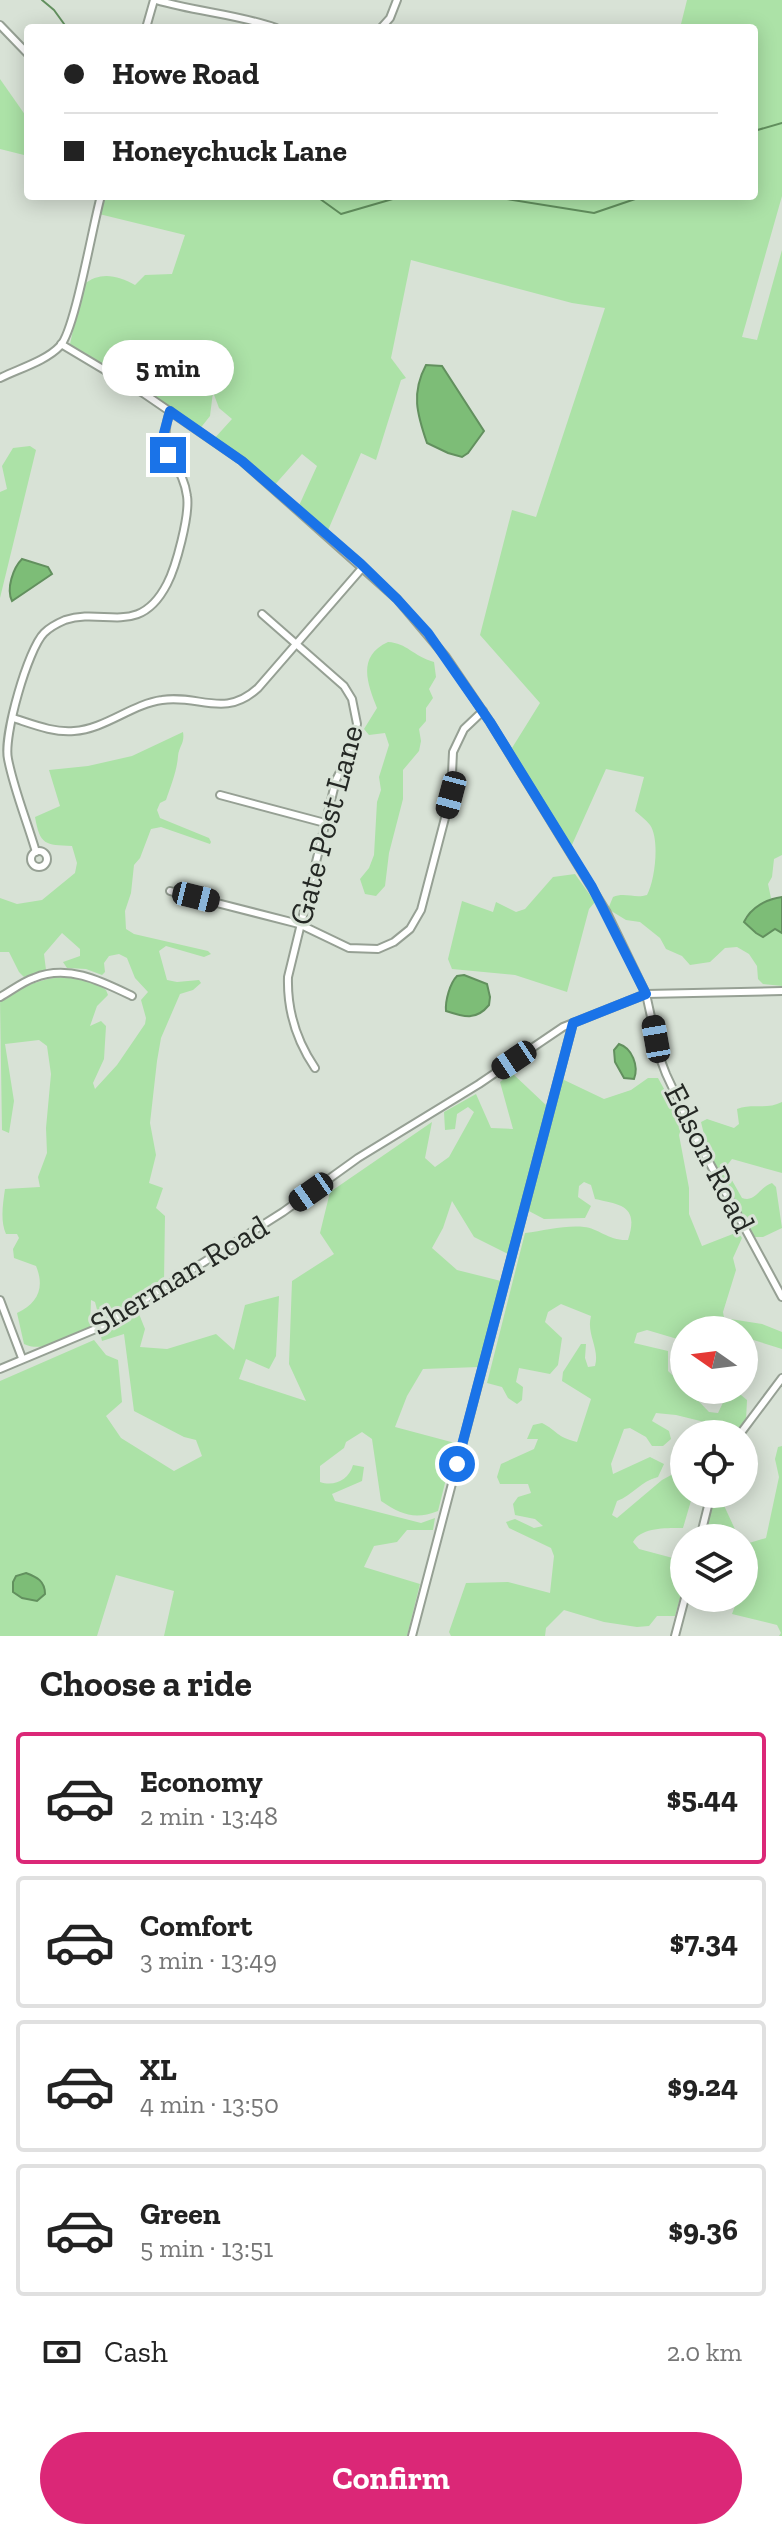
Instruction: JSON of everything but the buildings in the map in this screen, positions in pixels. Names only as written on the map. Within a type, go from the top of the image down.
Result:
[{"type":"street","points":[[147,24],[155,0],[189,9],[237,15],[264,24]]},
{"type":"street","points":[[385,24],[397,0]]},
{"type":"street","points":[[0,25],[24,50]]},
{"type":"street","points":[[0,378],[61,344],[73,315],[100,200]]},
{"type":"street","name":"Edson Road","points":[[61,344],[170,411],[242,461],[363,567],[428,633],[483,711],[606,911],[646,994],[666,1074],[695,1136],[782,1297]]},
{"type":"street","points":[[36,852],[8,759],[8,737],[27,661],[43,633],[63,621],[74,618],[116,619],[135,615],[154,602],[167,584],[187,505],[184,485],[165,444],[164,433],[170,411]]},
{"type":"street","points":[[13,718],[53,730],[74,731],[90,728],[158,700],[229,705],[252,694],[363,567]]},
{"type":"street","name":"Gate Post Lane","points":[[262,614],[344,686],[356,711],[355,737],[338,772],[290,961],[287,991],[294,1031],[315,1068]]},
{"type":"street","points":[[170,891],[299,924],[341,946],[358,950],[386,946],[410,929],[421,910],[451,795],[453,752],[464,729],[483,711]]},
{"type":"street","points":[[220,795],[325,823]]},
{"type":"street","points":[[0,997],[34,977],[56,973],[89,977],[132,996]]},
{"type":"street","name":"Sherman Road","points":[[0,1369],[103,1326],[276,1217],[358,1158],[573,1023],[646,994],[782,991]]},
{"type":"street","points":[[412,1636],[573,1023]]},
{"type":"street","points":[[0,1300],[22,1358]]},
{"type":"street","points":[[750,1420],[782,1378]]},
{"type":"street","points":[[675,1636],[681,1612]]},
{"type":"shaded area","points":[[687,0],[782,0],[782,196],[742,337],[757,340],[782,250],[782,855],[774,859],[768,884],[771,898],[746,916],[744,921],[782,933],[782,986],[763,984],[758,979],[757,966],[749,954],[737,947],[725,948],[710,962],[690,965],[682,956],[666,949],[660,938],[640,922],[626,920],[608,909],[613,897],[647,895],[652,880],[656,850],[653,831],[635,811],[644,777],[606,769],[571,847],[512,748],[540,703],[480,635],[512,510],[536,517],[605,308],[572,303],[411,260],[391,358],[406,378],[401,380],[376,460],[361,453],[326,535],[297,510],[317,466],[302,454],[272,488],[213,440],[232,419],[219,408],[213,392],[210,416],[199,430],[74,350],[70,344],[83,285],[102,276],[135,285],[145,275],[172,274],[185,235],[99,214],[104,200],[758,200],[758,24],[681,24]]},
{"type":"shaded area","points":[[0,79],[24,113],[24,155],[0,149]]},
{"type":"shaded area","points":[[426,365],[442,366],[484,431],[462,457],[427,443],[417,404],[418,385]]},
{"type":"shaded area","points":[[30,446],[36,450],[0,598],[0,492],[7,489],[2,466],[13,448]]},
{"type":"shaded area","points":[[22,559],[48,567],[52,574],[12,601],[11,579]]},
{"type":"shaded area","points":[[388,642],[434,662],[436,677],[429,689],[433,698],[426,708],[426,721],[419,729],[419,751],[403,770],[403,799],[389,853],[385,886],[376,896],[365,894],[360,879],[374,855],[377,802],[381,790],[379,777],[389,745],[385,733],[369,735],[364,729],[377,708],[368,680],[368,662],[378,648]]},
{"type":"shaded area","points":[[183,732],[172,783],[166,800],[160,803],[157,810],[160,818],[209,838],[211,842],[161,827],[151,829],[140,858],[134,865],[131,893],[125,911],[126,929],[134,934],[211,954],[204,957],[166,946],[159,951],[167,980],[199,980],[201,983],[193,990],[180,994],[161,1038],[157,1061],[150,1123],[156,1155],[149,1183],[163,1188],[156,1208],[165,1216],[164,1282],[100,1321],[95,1302],[91,1300],[90,1327],[49,1345],[24,1344],[17,1313],[35,1300],[39,1274],[36,1266],[14,1258],[13,1249],[19,1238],[17,1234],[6,1234],[3,1206],[5,1189],[40,1187],[38,1177],[47,1153],[51,1074],[47,1046],[39,1040],[5,1044],[14,1101],[9,1133],[2,1130],[0,999],[25,986],[52,978],[80,978],[106,990],[108,995],[97,1006],[90,1026],[101,1021],[106,1026],[104,1059],[93,1083],[95,1089],[117,1065],[145,1024],[141,1000],[148,992],[135,978],[127,958],[119,954],[109,956],[102,975],[86,969],[67,968],[63,962],[80,956],[80,949],[62,933],[44,954],[46,970],[24,977],[9,952],[0,952],[0,898],[17,904],[42,900],[75,873],[77,863],[72,846],[45,842],[37,826],[35,817],[60,806],[49,770],[88,766],[132,756]]},
{"type":"shaded area","points":[[575,874],[595,902],[589,909],[567,992],[515,975],[452,969],[448,959],[462,901],[493,912],[496,902],[516,912],[525,909],[553,877]]},
{"type":"shaded area","points":[[782,897],[782,933],[775,929],[763,937],[744,922],[760,905]]},
{"type":"shaded area","points":[[464,975],[487,984],[489,1005],[474,1016],[446,1011],[452,983],[457,976]]},
{"type":"shaded area","points":[[619,1044],[628,1049],[633,1058],[636,1069],[634,1079],[624,1078],[615,1062],[614,1050]]},
{"type":"shaded area","points":[[512,1073],[547,1106],[510,1255],[474,1237],[452,1201],[432,1248],[457,1270],[501,1281],[479,1367],[423,1369],[407,1396],[395,1427],[455,1443],[438,1511],[409,1515],[381,1501],[372,1439],[362,1432],[320,1466],[320,1482],[330,1484],[344,1478],[353,1465],[364,1467],[362,1481],[332,1494],[335,1501],[421,1523],[435,1518],[433,1530],[407,1530],[397,1542],[374,1546],[364,1567],[420,1584],[407,1636],[164,1636],[174,1591],[116,1575],[97,1636],[0,1636],[0,1381],[94,1340],[106,1355],[118,1360],[122,1402],[106,1416],[121,1438],[174,1471],[202,1456],[196,1440],[134,1411],[124,1334],[102,1341],[100,1332],[137,1309],[145,1329],[140,1347],[167,1349],[216,1334],[234,1350],[245,1305],[279,1296],[276,1356],[269,1369],[246,1359],[239,1379],[306,1401],[289,1364],[292,1281],[334,1254],[320,1233],[330,1192],[432,1122],[425,1158],[435,1167],[449,1157],[474,1112],[468,1107],[457,1114],[455,1129],[445,1130],[444,1112],[476,1094],[491,1128],[513,1129],[500,1082]]},
{"type":"shaded area","points":[[648,1078],[658,1078],[683,1123],[679,1135],[689,1188],[689,1214],[702,1246],[738,1232],[742,1238],[733,1258],[736,1270],[724,1316],[670,1316],[670,1337],[647,1330],[637,1333],[634,1343],[668,1351],[670,1404],[701,1404],[709,1412],[718,1413],[722,1404],[747,1404],[746,1420],[696,1420],[656,1413],[652,1421],[669,1431],[670,1440],[663,1446],[652,1446],[646,1437],[630,1428],[624,1429],[611,1464],[613,1474],[650,1457],[664,1464],[658,1477],[617,1501],[612,1515],[617,1518],[670,1476],[670,1508],[689,1508],[684,1524],[670,1524],[670,1528],[642,1533],[633,1542],[639,1549],[670,1557],[670,1612],[676,1612],[675,1616],[657,1616],[649,1626],[637,1627],[604,1622],[564,1610],[546,1628],[545,1636],[451,1636],[449,1632],[466,1583],[508,1582],[550,1593],[554,1556],[551,1548],[509,1528],[506,1522],[515,1519],[534,1528],[543,1526],[535,1519],[515,1515],[513,1504],[518,1497],[531,1493],[528,1484],[500,1484],[497,1477],[501,1464],[534,1449],[538,1439],[527,1439],[533,1425],[542,1423],[577,1442],[591,1399],[562,1381],[563,1372],[581,1344],[586,1344],[588,1367],[595,1366],[591,1316],[561,1304],[548,1312],[545,1322],[562,1338],[558,1365],[550,1374],[519,1368],[516,1382],[523,1387],[522,1400],[517,1404],[508,1398],[502,1387],[487,1383],[525,1233],[584,1227],[615,1239],[628,1240],[631,1229],[630,1214],[626,1209],[595,1199],[591,1185],[584,1182],[579,1186],[578,1197],[591,1206],[585,1218],[544,1219],[527,1210],[562,1079],[604,1099],[631,1090]]},
{"type":"shaded area","points":[[782,1102],[782,1173],[732,1159],[725,1168],[742,1198],[754,1197],[772,1183],[776,1187],[782,1228],[763,1237],[752,1237],[709,1155],[701,1122],[707,1119],[734,1128],[739,1124],[737,1109]]},
{"type":"shaded area","points":[[758,1323],[782,1332],[782,1349],[758,1341]]},
{"type":"shaded area","points":[[782,1446],[782,1636],[779,1636],[781,1633],[777,1625],[732,1614],[758,1612],[758,1540],[766,1538],[779,1477],[775,1459],[778,1447]]},
{"type":"shaded area","points":[[711,1508],[725,1508],[733,1524],[707,1524]]},
{"type":"shaded area","points":[[26,1573],[44,1586],[45,1594],[37,1601],[22,1598],[13,1592],[16,1576]]},
{"type":"waterway","points":[[42,0],[64,24]]},
{"type":"waterway","points":[[758,130],[782,123]]},
{"type":"waterway","points":[[322,200],[341,214],[389,200]]},
{"type":"waterway","points":[[513,200],[594,213],[632,200]]},
{"type":"route","points":[[168,455],[164,433],[170,411],[242,461],[361,564],[412,614],[490,722],[606,911],[646,994],[573,1023],[457,1464]]}]
